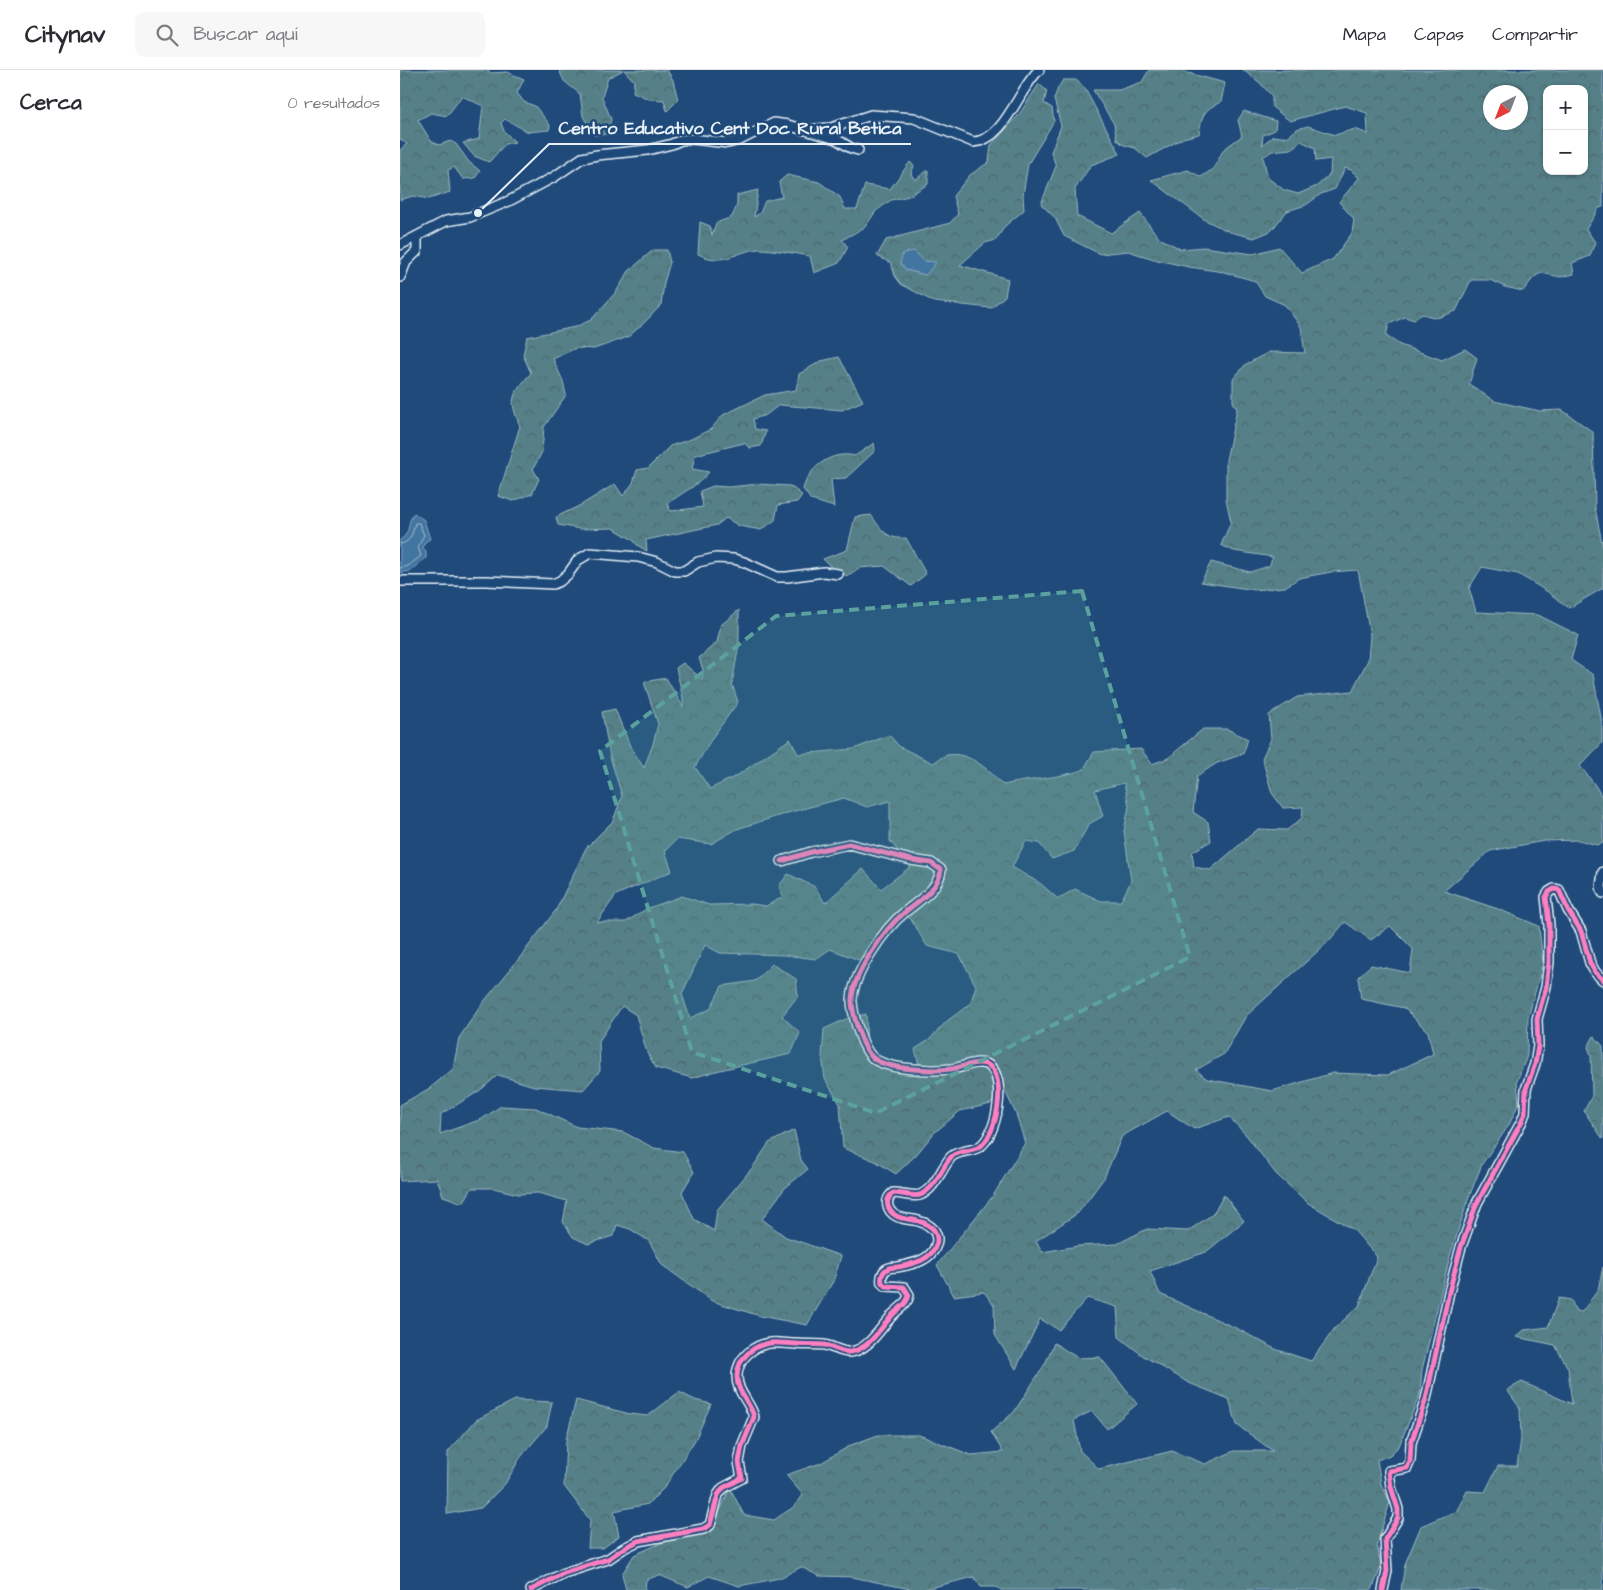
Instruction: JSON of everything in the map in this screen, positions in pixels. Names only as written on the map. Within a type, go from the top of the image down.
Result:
[{"type":"street","points":[[804,130],[831,128],[871,115],[883,115],[914,118],[973,142],[981,142],[990,136],[1000,124],[1039,70]]},
{"type":"street","points":[[400,244],[446,221],[470,217],[516,198],[554,177],[582,158],[616,152],[648,150],[687,139],[728,143],[740,140],[774,124],[788,125],[836,139],[858,150]]},
{"type":"street","points":[[400,277],[406,262],[417,251],[417,237]]},
{"type":"street","points":[[400,581],[486,581],[553,584],[568,574],[578,560],[590,553],[638,557],[657,562],[675,571],[684,571],[698,562],[725,559],[744,562],[777,577],[824,572],[838,574]]},
{"type":"street","points":[[531,1590],[564,1573],[608,1559],[638,1541],[703,1529],[710,1525],[718,1495],[723,1488],[742,1478],[739,1462],[742,1446],[754,1417],[741,1394],[737,1375],[740,1364],[747,1354],[755,1348],[769,1343],[825,1346],[849,1352],[870,1342],[891,1316],[908,1302],[909,1295],[904,1287],[886,1286],[882,1283],[881,1278],[884,1271],[888,1268],[911,1264],[926,1258],[934,1251],[937,1242],[937,1235],[933,1228],[924,1222],[900,1218],[893,1213],[888,1208],[888,1197],[894,1193],[918,1195],[926,1191],[953,1155],[979,1148],[991,1134],[999,1091],[998,1078],[992,1069],[980,1063],[950,1069],[899,1067],[875,1060],[870,1056],[863,1044],[852,1003],[853,991],[862,969],[882,935],[904,912],[914,906],[933,888],[940,877],[941,870],[931,863],[911,860],[849,844],[829,847],[782,861]]},
{"type":"street","points":[[1603,872],[1601,887],[1603,893]]},
{"type":"street","points":[[1383,1590],[1387,1571],[1385,1539],[1398,1518],[1398,1509],[1391,1487],[1389,1471],[1406,1468],[1410,1461],[1411,1443],[1426,1399],[1449,1292],[1461,1247],[1477,1203],[1522,1122],[1525,1113],[1526,1089],[1535,1064],[1538,1046],[1537,1019],[1546,986],[1549,962],[1549,925],[1546,897],[1554,889],[1559,890],[1568,910],[1581,931],[1590,962],[1595,972],[1603,980]]},
{"type":"highlighted area","points":[[1082,591],[1190,957],[876,1113],[692,1052],[600,751],[776,616]]},
{"type":"green space","points":[[400,70],[488,70],[491,73],[507,72],[524,79],[517,93],[524,102],[535,106],[550,125],[549,130],[528,132],[505,119],[501,123],[504,131],[515,142],[505,144],[489,162],[474,156],[463,143],[479,139],[483,106],[462,96],[447,116],[431,113],[418,120],[431,141],[439,145],[450,141],[456,144],[469,162],[480,171],[475,178],[463,179],[454,167],[448,170],[450,192],[429,199],[413,196],[400,200],[400,150],[407,144],[400,139]]},
{"type":"green space","points":[[559,70],[623,70],[608,78],[602,97],[611,119],[608,134],[593,135],[583,116],[580,94],[564,81]]},
{"type":"green space","points":[[624,70],[667,70],[673,80],[678,100],[667,111],[664,100],[649,99],[633,92],[634,81]]},
{"type":"green space","points":[[1149,70],[1184,70],[1188,73],[1225,83],[1221,102],[1204,114],[1199,134],[1183,138],[1147,158],[1135,148],[1124,145],[1117,140],[1114,124],[1093,90],[1119,90],[1142,82]]},
{"type":"green space","points":[[1243,70],[1603,70],[1603,207],[1599,208],[1586,229],[1595,242],[1590,256],[1572,263],[1574,274],[1561,277],[1541,273],[1534,277],[1523,291],[1505,287],[1490,280],[1471,280],[1456,311],[1437,318],[1422,314],[1414,320],[1405,317],[1389,324],[1386,336],[1400,345],[1442,360],[1465,349],[1477,358],[1469,384],[1494,401],[1540,411],[1562,410],[1593,432],[1595,508],[1603,548],[1603,588],[1569,608],[1548,592],[1518,574],[1482,567],[1469,588],[1476,612],[1538,615],[1578,635],[1571,660],[1593,675],[1602,723],[1602,743],[1580,766],[1603,799],[1603,843],[1597,845],[1579,840],[1544,841],[1490,851],[1444,891],[1498,909],[1539,926],[1543,963],[1528,1018],[1527,1056],[1517,1081],[1519,1103],[1509,1125],[1482,1164],[1469,1197],[1450,1256],[1422,1370],[1420,1394],[1399,1446],[1390,1455],[1377,1460],[1381,1484],[1390,1502],[1377,1544],[1381,1567],[1372,1590],[1001,1590],[996,1587],[981,1587],[974,1577],[915,1590],[852,1577],[819,1576],[801,1567],[780,1578],[739,1586],[709,1576],[688,1587],[659,1575],[646,1580],[645,1590],[626,1590],[622,1574],[634,1555],[661,1543],[711,1531],[730,1488],[744,1515],[774,1520],[795,1506],[803,1495],[786,1475],[821,1463],[851,1445],[878,1435],[919,1435],[971,1455],[1003,1452],[991,1432],[1014,1412],[1045,1364],[1054,1343],[1078,1358],[1100,1357],[1137,1404],[1107,1429],[1092,1411],[1074,1420],[1080,1451],[1099,1469],[1172,1451],[1205,1464],[1234,1451],[1273,1451],[1237,1425],[1229,1399],[1189,1383],[1142,1355],[1119,1337],[1117,1307],[1087,1298],[1059,1330],[1040,1319],[1016,1369],[995,1335],[994,1305],[984,1292],[954,1296],[937,1265],[993,1196],[1025,1143],[1016,1114],[1004,1089],[991,1104],[960,1111],[934,1133],[916,1155],[896,1174],[875,1161],[843,1148],[840,1104],[825,1079],[822,1056],[824,1029],[846,1019],[866,1014],[867,1048],[863,1055],[876,1064],[890,1068],[920,1069],[915,1049],[929,1040],[947,1021],[970,1004],[976,986],[959,954],[927,946],[910,918],[897,915],[864,962],[830,949],[816,959],[784,955],[720,953],[705,945],[682,994],[690,1018],[710,1009],[722,986],[755,981],[772,964],[796,979],[798,996],[782,1016],[800,1033],[791,1054],[692,1078],[656,1068],[647,1053],[636,1015],[622,1006],[599,1041],[600,1071],[583,1090],[534,1086],[498,1075],[478,1092],[441,1114],[440,1134],[482,1119],[501,1106],[536,1108],[577,1127],[623,1132],[654,1148],[683,1152],[694,1172],[682,1192],[694,1219],[714,1231],[717,1210],[753,1167],[769,1143],[794,1130],[801,1160],[808,1169],[785,1188],[762,1219],[786,1237],[841,1256],[834,1280],[807,1325],[760,1316],[712,1301],[662,1265],[649,1241],[630,1229],[617,1225],[613,1236],[588,1244],[573,1237],[563,1222],[567,1201],[538,1193],[518,1194],[493,1188],[472,1188],[463,1203],[443,1196],[437,1179],[400,1181],[400,1105],[430,1088],[453,1069],[459,1038],[482,1004],[556,910],[586,848],[613,821],[622,796],[610,757],[602,712],[615,709],[630,746],[644,768],[658,724],[644,682],[666,678],[683,707],[683,698],[676,668],[683,663],[702,679],[703,670],[699,658],[717,642],[721,625],[739,610],[739,645],[732,684],[738,702],[712,738],[695,767],[710,789],[738,775],[790,739],[798,754],[854,749],[889,735],[900,747],[933,763],[947,755],[963,756],[971,759],[985,768],[1003,785],[1083,770],[1094,752],[1141,749],[1152,764],[1168,758],[1203,729],[1227,729],[1248,739],[1243,754],[1217,763],[1197,776],[1193,812],[1208,822],[1211,841],[1192,852],[1194,867],[1210,870],[1258,829],[1287,830],[1302,818],[1303,807],[1283,808],[1272,793],[1262,758],[1271,739],[1269,715],[1297,697],[1352,691],[1368,660],[1370,635],[1358,570],[1331,572],[1299,578],[1285,587],[1255,590],[1201,582],[1211,562],[1250,572],[1269,566],[1273,557],[1234,551],[1221,545],[1231,522],[1226,499],[1226,460],[1237,409],[1233,402],[1233,379],[1245,365],[1269,352],[1305,353],[1301,327],[1285,305],[1265,296],[1255,281],[1224,272],[1157,260],[1128,251],[1100,254],[1064,236],[1055,218],[1041,204],[1056,166],[1051,152],[1061,126],[1054,99],[1063,80],[1076,80],[1084,87],[1120,154],[1091,165],[1075,189],[1077,216],[1111,233],[1140,213],[1159,238],[1181,249],[1204,247],[1253,254],[1279,247],[1302,273],[1333,259],[1352,233],[1354,219],[1339,202],[1359,178],[1351,170],[1345,168],[1335,189],[1321,194],[1306,205],[1287,211],[1271,231],[1254,238],[1230,232],[1205,220],[1151,180],[1188,170],[1201,177],[1213,169],[1224,149],[1242,136],[1238,120],[1244,111],[1276,121],[1275,130],[1263,135],[1262,145],[1273,136],[1289,136],[1297,129],[1308,126],[1335,135],[1355,129],[1368,134],[1367,113],[1345,106],[1290,121],[1272,107],[1272,96],[1259,82]],"holes":[[[1301,141],[1315,148],[1316,161],[1331,159],[1330,174],[1317,186],[1298,194],[1284,190],[1268,178],[1263,157],[1272,151],[1291,149]],[[1124,783],[1129,806],[1124,831],[1131,881],[1121,901],[1101,901],[1075,889],[1058,899],[1041,884],[1012,867],[1026,841],[1039,843],[1052,859],[1074,851],[1089,824],[1103,816],[1095,790]],[[844,798],[867,807],[890,801],[890,841],[901,855],[932,867],[913,865],[881,889],[863,869],[825,903],[815,887],[788,874],[779,886],[783,897],[766,906],[752,904],[709,905],[682,896],[646,909],[626,922],[597,922],[616,895],[672,871],[665,851],[677,839],[711,844],[737,829]],[[1345,922],[1371,940],[1390,926],[1413,949],[1410,973],[1371,965],[1358,977],[1361,999],[1404,1008],[1428,1032],[1433,1054],[1388,1075],[1333,1073],[1272,1091],[1207,1079],[1196,1070],[1224,1054],[1246,1016],[1328,942]],[[1167,1111],[1194,1129],[1229,1117],[1247,1136],[1276,1174],[1308,1203],[1354,1230],[1377,1257],[1359,1306],[1335,1328],[1311,1361],[1275,1349],[1238,1329],[1160,1294],[1150,1271],[1206,1252],[1244,1221],[1224,1195],[1213,1214],[1188,1231],[1147,1229],[1117,1244],[1078,1246],[1042,1252],[1036,1241],[1078,1213],[1104,1178],[1122,1136]]]},
{"type":"green space","points":[[1039,84],[1047,91],[1044,103],[1052,108],[1054,121],[1028,164],[1023,195],[1024,210],[1005,226],[996,240],[985,243],[960,265],[1008,279],[1005,296],[991,308],[934,302],[901,284],[895,276],[891,263],[877,256],[886,240],[950,223],[958,214],[953,196],[970,175],[989,162],[991,145],[1018,116]],"holes":[[[914,251],[924,261],[935,262],[926,275],[906,270],[900,263]]]},
{"type":"green space","points":[[910,162],[914,166],[911,174],[915,180],[928,170],[928,184],[909,196],[891,200],[876,211],[865,227],[842,240],[848,247],[839,263],[814,273],[810,256],[759,249],[723,259],[707,258],[698,254],[700,222],[710,226],[712,235],[716,223],[732,217],[737,205],[737,195],[758,190],[754,217],[760,213],[765,201],[782,197],[779,182],[787,175],[819,182],[840,197],[845,209],[857,209],[865,185],[890,189]]},
{"type":"green space","points":[[653,250],[667,250],[670,262],[664,283],[661,305],[628,337],[594,349],[576,348],[553,359],[563,381],[566,395],[544,427],[542,452],[533,469],[539,479],[532,494],[513,501],[498,496],[520,426],[514,409],[514,397],[531,373],[523,355],[527,337],[575,327],[591,320],[616,292],[629,271]]},
{"type":"green space","points":[[839,357],[863,401],[842,410],[779,405],[766,415],[753,419],[755,429],[766,431],[761,446],[750,448],[744,443],[695,455],[692,469],[709,472],[695,485],[667,504],[671,511],[703,507],[700,491],[713,486],[729,487],[758,484],[790,486],[802,495],[797,502],[778,505],[775,520],[761,530],[739,526],[726,518],[717,525],[646,540],[647,551],[613,528],[580,529],[558,525],[556,517],[581,505],[615,484],[623,496],[633,483],[637,470],[648,468],[670,446],[691,439],[711,429],[723,415],[765,395],[796,390],[799,374],[821,361]]},
{"type":"green space","points":[[874,443],[875,451],[846,478],[831,479],[834,507],[811,500],[803,489],[810,474],[816,467],[830,458],[846,455],[855,456]]},
{"type":"green space","points":[[871,515],[881,529],[889,535],[906,538],[926,574],[911,586],[884,566],[859,568],[847,576],[833,569],[823,559],[847,550],[855,517]]},
{"type":"green space","points":[[1594,1036],[1603,1046],[1603,1139],[1584,1111],[1592,1096],[1591,1055],[1588,1047]]},
{"type":"green space","points":[[1603,1267],[1603,1590],[1401,1590],[1405,1564],[1421,1526],[1456,1512],[1467,1491],[1485,1492],[1498,1466],[1517,1466],[1521,1439],[1520,1408],[1507,1390],[1522,1382],[1572,1404],[1568,1368],[1555,1345],[1516,1337],[1524,1330],[1548,1327],[1559,1298],[1571,1300],[1576,1311],[1582,1312],[1598,1290]]},
{"type":"green space","points":[[679,1392],[695,1400],[711,1404],[695,1440],[664,1488],[648,1504],[614,1511],[619,1536],[603,1548],[588,1548],[590,1520],[564,1486],[566,1440],[576,1400],[630,1414],[648,1416]]},
{"type":"green space","points":[[515,1400],[552,1402],[547,1426],[520,1458],[505,1484],[481,1508],[447,1514],[448,1452],[476,1420]]},
{"type":"water","points":[[914,251],[924,261],[936,262],[926,275],[906,270],[900,263],[903,253]]},
{"type":"water","points":[[414,513],[424,520],[430,539],[425,542],[423,548],[426,551],[426,558],[410,571],[400,573],[400,540],[408,531],[410,520]]},
{"type":"cycle path","points":[[531,1590],[564,1573],[608,1559],[638,1541],[703,1529],[710,1525],[718,1495],[723,1488],[742,1478],[739,1462],[742,1446],[754,1417],[737,1381],[740,1363],[748,1353],[758,1346],[770,1343],[824,1345],[847,1352],[862,1348],[868,1344],[892,1315],[904,1305],[909,1295],[904,1287],[886,1286],[882,1283],[884,1272],[889,1268],[920,1261],[930,1255],[937,1241],[934,1230],[925,1223],[902,1218],[894,1214],[888,1208],[888,1200],[893,1193],[920,1195],[925,1192],[934,1184],[951,1157],[957,1153],[976,1149],[991,1132],[998,1107],[999,1094],[998,1081],[988,1065],[979,1063],[951,1069],[922,1070],[880,1062],[873,1058],[865,1047],[854,1015],[853,991],[863,966],[888,929],[932,889],[941,870],[931,863],[911,860],[849,844],[811,852],[782,861]]},
{"type":"cycle path","points":[[1383,1590],[1387,1571],[1385,1539],[1398,1518],[1398,1509],[1391,1487],[1389,1471],[1407,1468],[1410,1461],[1411,1443],[1426,1399],[1449,1292],[1461,1247],[1477,1203],[1525,1113],[1526,1089],[1535,1064],[1538,1046],[1537,1019],[1546,987],[1549,962],[1549,925],[1546,897],[1554,889],[1559,890],[1568,910],[1581,931],[1590,963],[1603,980]]},
{"type":"place","name":"Centro Educativo Cent Doc Rural Betica","points":[[478,213]]}]
